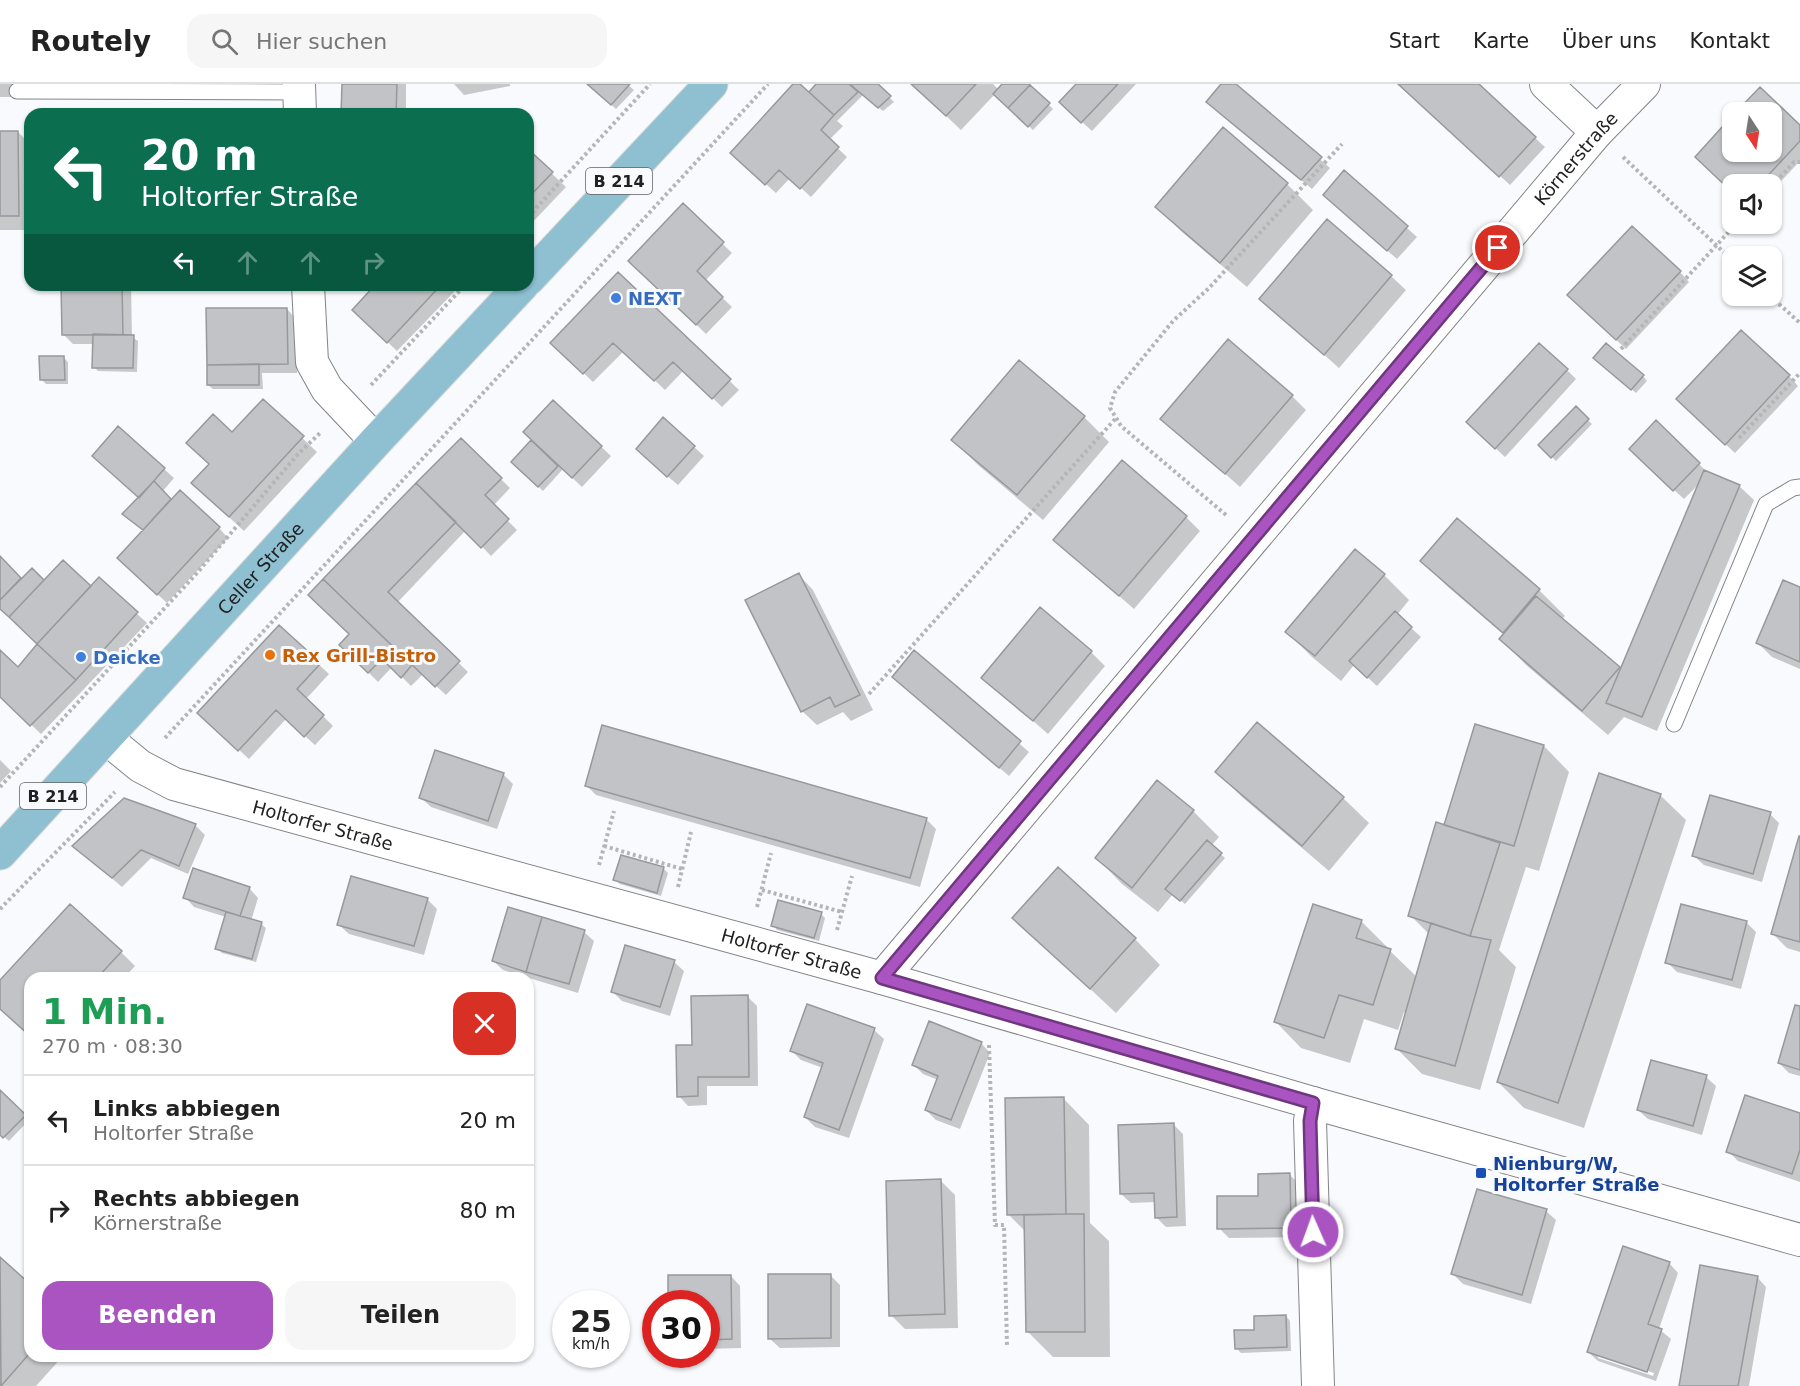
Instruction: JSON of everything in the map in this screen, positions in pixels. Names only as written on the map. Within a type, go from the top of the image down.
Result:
[{"type":"main road","name":"B 214","points":[[534,273],[711,84]]},
{"type":"main road","name":"Celler Straße","points":[[0,853],[376,441],[516,291]]},
{"type":"street","points":[[1546,84],[1596,132]]},
{"type":"street","name":"Körnerstraße","points":[[882,978],[1596,132],[1644,84]]},
{"type":"street","points":[[308,291],[312,362],[327,389],[376,441]]},
{"type":"street","name":"Holtorfer Straße","points":[[106,738],[140,766],[174,784],[882,978],[1313,1103],[1800,1240]]},
{"type":"street","points":[[1313,1103],[1310,1121],[1318,1386]]},
{"type":"lane","points":[[17,91],[299,97]]},
{"type":"lane","points":[[1674,724],[1766,504],[1800,486]]},
{"type":"path","points":[[534,210],[650,84]]},
{"type":"path","points":[[0,909],[140,766],[270,621],[768,84]]},
{"type":"path","points":[[1596,132],[1722,251]]},
{"type":"path","points":[[1253,538],[1121,426],[1110,408],[1115,392],[1166,330],[1209,288],[1342,144]]},
{"type":"path","points":[[1782,175],[1794,162],[1800,162]]},
{"type":"path","points":[[1621,349],[1726,234]]},
{"type":"path","points":[[0,787],[197,573],[298,454],[387,371],[460,291]]},
{"type":"path","points":[[1781,306],[1800,323]]},
{"type":"path","points":[[1739,438],[1800,373]]},
{"type":"path","points":[[869,694],[1116,418]]},
{"type":"path","points":[[590,898],[614,811]]},
{"type":"path","points":[[669,920],[691,832]]},
{"type":"path","points":[[604,846],[682,869]]},
{"type":"path","points":[[748,941],[771,853]]},
{"type":"path","points":[[828,963],[852,876]]},
{"type":"path","points":[[761,890],[842,912]]},
{"type":"path","points":[[988,1008],[994,1225],[1004,1225],[1006,1346]]},
{"type":"building","points":[[342,84],[397,84],[396,108],[341,108]]},
{"type":"building","points":[[587,84],[630,84],[611,105]]},
{"type":"building","points":[[793,84],[800,84],[834,115],[821,130],[839,147],[800,189],[779,170],[765,185],[730,153]]},
{"type":"building","points":[[816,84],[849,84],[858,92],[834,115],[809,92]]},
{"type":"building","points":[[852,84],[878,84],[891,96],[878,108]]},
{"type":"building","points":[[911,84],[976,84],[946,116]]},
{"type":"building","points":[[1002,84],[1030,85],[1008,108],[993,94]]},
{"type":"building","points":[[1076,84],[1118,84],[1081,123],[1059,102]]},
{"type":"building","points":[[1221,84],[1236,84],[1322,157],[1301,180],[1206,102]]},
{"type":"building","points":[[1398,84],[1479,84],[1536,137],[1499,177]]},
{"type":"building","points":[[1030,85],[1050,103],[1028,127],[1008,108]]},
{"type":"building","points":[[1760,87],[1776,102],[1746,102]]},
{"type":"building","points":[[1782,108],[1800,125],[1800,141],[1782,160]]},
{"type":"building","points":[[1223,127],[1288,183],[1220,263],[1155,207]]},
{"type":"building","points":[[1722,127],[1722,162],[1780,162],[1769,174],[1722,174],[1722,183],[1695,157]]},
{"type":"building","points":[[0,131],[18,131],[19,216],[0,216]]},
{"type":"building","points":[[534,155],[553,172],[534,192]]},
{"type":"building","points":[[1344,170],[1408,226],[1387,251],[1323,195]]},
{"type":"building","points":[[683,203],[724,242],[697,271],[723,297],[696,325],[628,261]]},
{"type":"building","points":[[1327,219],[1392,275],[1324,355],[1259,299]]},
{"type":"building","points":[[1632,226],[1681,271],[1616,340],[1567,295]]},
{"type":"building","points":[[618,272],[731,379],[712,399],[673,362],[654,381],[613,343],[583,374],[550,343]]},
{"type":"building","points":[[61,291],[122,291],[123,335],[62,335]]},
{"type":"building","points":[[369,291],[435,291],[387,343],[352,310]]},
{"type":"building","points":[[206,308],[287,308],[288,364],[207,365]]},
{"type":"building","points":[[1741,330],[1790,375],[1725,445],[1676,399]]},
{"type":"building","points":[[93,334],[134,335],[133,368],[92,368]]},
{"type":"building","points":[[1228,339],[1293,395],[1225,474],[1160,419]]},
{"type":"building","points":[[1539,343],[1568,369],[1495,449],[1466,422]]},
{"type":"building","points":[[1606,343],[1644,375],[1631,390],[1593,358]]},
{"type":"building","points":[[39,356],[64,356],[65,380],[40,380]]},
{"type":"building","points":[[1019,360],[1085,416],[1017,495],[951,440]]},
{"type":"building","points":[[259,364],[259,385],[207,385],[207,365]]},
{"type":"building","points":[[263,399],[304,436],[229,517],[191,483],[209,464],[186,443],[213,414],[232,432]]},
{"type":"building","points":[[553,400],[602,446],[572,478],[523,432]]},
{"type":"building","points":[[1576,406],[1589,419],[1551,458],[1538,445]]},
{"type":"building","points":[[663,417],[695,446],[667,477],[636,449]]},
{"type":"building","points":[[1656,420],[1700,463],[1673,491],[1629,449]]},
{"type":"building","points":[[118,426],[165,468],[139,498],[92,456]]},
{"type":"building","points":[[461,438],[502,478],[485,495],[509,519],[481,548],[416,483]]},
{"type":"building","points":[[531,440],[558,466],[538,487],[511,462]]},
{"type":"building","points":[[1122,460],[1187,516],[1119,596],[1053,540]]},
{"type":"building","points":[[1704,470],[1740,485],[1642,717],[1606,703]]},
{"type":"building","points":[[154,481],[171,499],[143,530],[122,514]]},
{"type":"building","points":[[416,483],[456,522],[388,592],[460,661],[435,687],[323,579]]},
{"type":"building","points":[[180,490],[220,527],[157,595],[117,558]]},
{"type":"building","points":[[1457,518],[1540,589],[1503,633],[1420,561]]},
{"type":"building","points":[[1355,549],[1385,574],[1315,656],[1285,632]]},
{"type":"building","points":[[0,556],[21,578],[0,600]]},
{"type":"building","points":[[63,560],[91,586],[37,644],[9,617]]},
{"type":"building","points":[[32,568],[44,580],[9,617],[0,609],[0,600]]},
{"type":"building","points":[[799,573],[860,695],[835,707],[830,697],[801,712],[745,600]]},
{"type":"building","points":[[99,577],[138,612],[76,680],[37,644]]},
{"type":"building","points":[[323,579],[412,665],[401,678],[382,659],[368,673],[339,645],[349,634],[308,595]]},
{"type":"building","points":[[1783,580],[1800,587],[1800,662],[1756,643]]},
{"type":"building","points":[[1536,596],[1620,667],[1582,711],[1499,639]]},
{"type":"building","points":[[1040,607],[1092,651],[1033,721],[981,678]]},
{"type":"building","points":[[1395,611],[1412,627],[1367,678],[1349,661]]},
{"type":"building","points":[[279,625],[321,663],[297,689],[324,715],[304,737],[276,710],[238,751],[197,713]]},
{"type":"building","points":[[37,644],[76,680],[30,726],[0,697],[0,650],[18,667]]},
{"type":"building","points":[[914,650],[1021,741],[999,768],[892,677]]},
{"type":"building","points":[[1257,722],[1344,797],[1302,846],[1215,772]]},
{"type":"building","points":[[1475,724],[1544,745],[1514,846],[1444,825]]},
{"type":"building","points":[[602,725],[927,818],[910,878],[585,786]]},
{"type":"building","points":[[435,750],[504,773],[488,821],[419,798]]},
{"type":"building","points":[[1599,773],[1661,794],[1558,1103],[1497,1082]]},
{"type":"building","points":[[1157,780],[1194,810],[1132,888],[1095,858]]},
{"type":"building","points":[[1710,795],[1771,812],[1753,874],[1692,856]]},
{"type":"building","points":[[124,798],[196,824],[179,866],[141,850],[112,878],[72,846]]},
{"type":"building","points":[[1436,822],[1500,843],[1470,936],[1408,916]]},
{"type":"building","points":[[1800,836],[1800,942],[1771,934]]},
{"type":"building","points":[[1207,840],[1222,853],[1180,901],[1165,889]]},
{"type":"building","points":[[621,855],[664,867],[657,893],[613,880]]},
{"type":"building","points":[[1058,867],[1136,938],[1090,989],[1012,918]]},
{"type":"building","points":[[193,868],[250,887],[240,916],[183,898]]},
{"type":"building","points":[[351,876],[428,898],[414,946],[337,925]]},
{"type":"building","points":[[778,900],[822,912],[814,938],[771,926]]},
{"type":"building","points":[[70,904],[122,951],[103,972],[24,972],[24,1031],[0,1009],[0,980]]},
{"type":"building","points":[[1313,904],[1362,920],[1356,938],[1391,949],[1373,1005],[1339,995],[1324,1038],[1274,1022]]},
{"type":"building","points":[[1681,904],[1747,921],[1732,980],[1665,963]]},
{"type":"building","points":[[508,907],[542,917],[526,972],[492,961]]},
{"type":"building","points":[[226,912],[262,922],[252,959],[215,949]]},
{"type":"building","points":[[542,917],[585,930],[569,984],[534,974],[534,972],[526,972]]},
{"type":"building","points":[[1431,923],[1470,936],[1491,940],[1455,1066],[1395,1049]]},
{"type":"building","points":[[625,945],[675,960],[660,1007],[611,992]]},
{"type":"building","points":[[748,995],[749,1077],[698,1077],[698,1096],[677,1097],[676,1045],[692,1045],[691,996]]},
{"type":"building","points":[[807,1004],[875,1028],[839,1130],[804,1117],[823,1063],[790,1051]]},
{"type":"building","points":[[1795,1005],[1800,1006],[1800,1070],[1778,1063]]},
{"type":"building","points":[[929,1021],[982,1042],[951,1120],[925,1110],[938,1076],[912,1065]]},
{"type":"building","points":[[1651,1060],[1707,1075],[1693,1126],[1637,1110]]},
{"type":"building","points":[[0,1090],[24,1113],[24,1117],[3,1138],[0,1135]]},
{"type":"building","points":[[1745,1095],[1800,1113],[1800,1150],[1792,1174],[1726,1152]]},
{"type":"building","points":[[1064,1097],[1066,1214],[1007,1215],[1005,1098]]},
{"type":"building","points":[[1174,1123],[1177,1217],[1155,1218],[1154,1193],[1120,1194],[1118,1125]]},
{"type":"building","points":[[1290,1173],[1291,1228],[1217,1229],[1217,1196],[1258,1196],[1258,1174]]},
{"type":"building","points":[[941,1179],[945,1314],[889,1316],[886,1181]]},
{"type":"building","points":[[1477,1189],[1547,1209],[1522,1295],[1451,1274]]},
{"type":"building","points":[[1084,1214],[1085,1332],[1026,1332],[1024,1215]]},
{"type":"building","points":[[1623,1246],[1670,1262],[1648,1324],[1662,1329],[1647,1372],[1587,1352]]},
{"type":"building","points":[[0,1257],[24,1279],[24,1360],[1,1386]]},
{"type":"building","points":[[1700,1265],[1758,1276],[1738,1386],[1679,1386]]},
{"type":"building","points":[[768,1274],[831,1274],[831,1338],[768,1339]]},
{"type":"building","points":[[668,1275],[731,1275],[732,1339],[720,1339],[720,1290],[668,1290]]},
{"type":"building","points":[[1286,1315],[1287,1347],[1235,1349],[1234,1330],[1254,1330],[1254,1316]]},
{"type":"place","name":"NEXT","points":[[616,298]]},
{"type":"place","name":"Rex Grill-Bistro","points":[[270,655]]},
{"type":"place","name":"Deicke","points":[[81,657]]},
{"type":"place","name":"Nienburg/W, Holtorfer Straße","points":[[1481,1173]]},
{"type":"route","points":[[1313,1232],[1310,1121],[1313,1103],[882,978],[1498,248]]}]
